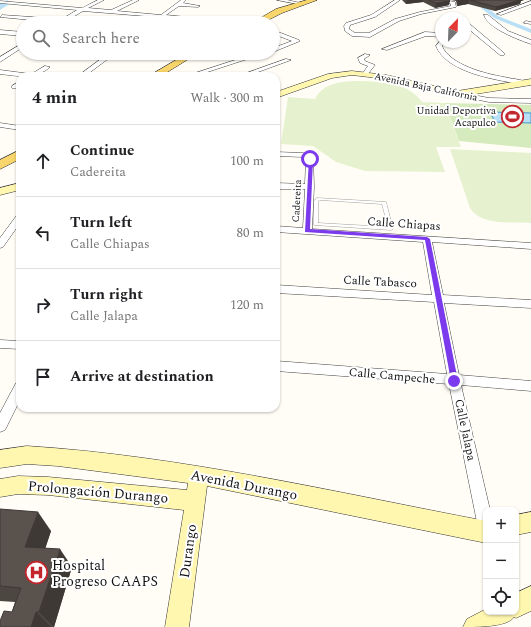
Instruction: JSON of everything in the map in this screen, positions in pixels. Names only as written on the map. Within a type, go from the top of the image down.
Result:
[{"type":"main road","points":[[261,16],[273,10],[314,0]]},
{"type":"main road","points":[[269,16],[302,2]]},
{"type":"main road","points":[[161,72],[182,60]]},
{"type":"main road","points":[[169,72],[189,60]]},
{"type":"main road","name":"Avenida Baja California","points":[[280,94],[331,76],[341,74],[365,74],[386,77],[457,94]]},
{"type":"main road","points":[[457,94],[528,82]]},
{"type":"main road","points":[[0,160],[16,151]]},
{"type":"main road","points":[[0,165],[16,156]]},
{"type":"main road","points":[[0,192],[16,187]]},
{"type":"main road","name":"Avenida Durango","points":[[0,459],[28,455],[58,457],[199,475],[483,531]]},
{"type":"main road","name":"Durango","points":[[177,627],[199,475]]},
{"type":"main road","name":"Prolongación Durango","points":[[0,488],[18,486],[48,486],[195,501]]},
{"type":"main road","points":[[519,524],[531,522]]},
{"type":"main road","points":[[475,627],[520,603]]},
{"type":"street","points":[[1,16],[46,0]]},
{"type":"street","points":[[71,16],[102,0]]},
{"type":"street","points":[[112,11],[137,0]]},
{"type":"street","points":[[0,2],[12,1],[162,16],[184,0]]},
{"type":"street","points":[[279,0],[302,2]]},
{"type":"street","points":[[398,0],[373,16],[348,24],[346,26],[347,30],[354,35],[370,35],[397,20],[430,11],[446,9],[455,5],[445,0]]},
{"type":"street","points":[[499,14],[530,3]]},
{"type":"street","points":[[178,4],[198,6]]},
{"type":"street","points":[[446,9],[450,12]]},
{"type":"street","points":[[1,16],[16,18]]},
{"type":"street","points":[[486,16],[505,32],[531,42]]},
{"type":"street","points":[[471,29],[502,54]]},
{"type":"street","points":[[0,32],[16,33]]},
{"type":"street","points":[[385,49],[425,34],[435,35]]},
{"type":"street","points":[[280,35],[297,41],[280,47]]},
{"type":"street","points":[[440,48],[441,51],[463,68],[486,76],[528,82]]},
{"type":"street","points":[[0,60],[16,50]]},
{"type":"street","points":[[365,74],[372,65],[362,62],[361,58],[367,55]]},
{"type":"street","points":[[253,72],[288,60],[280,56]]},
{"type":"street","points":[[87,72],[103,60]]},
{"type":"street","points":[[202,72],[240,60]]},
{"type":"street","points":[[38,72],[47,67]]},
{"type":"street","points":[[0,72],[16,74]]},
{"type":"street","name":"Avenida Baja California","points":[[457,94],[483,99],[531,102]]},
{"type":"street","points":[[0,125],[16,127]]},
{"type":"street","points":[[0,129],[16,131]]},
{"type":"street","name":"Cadereita","points":[[280,154],[309,156],[310,187],[307,231]]},
{"type":"street","points":[[280,186],[310,187]]},
{"type":"street","points":[[0,245],[16,223]]},
{"type":"street","name":"Calle Chiapas","points":[[280,229],[392,233],[427,239],[531,246]]},
{"type":"street","name":"Calle Jalapa","points":[[427,239],[454,381],[483,513]]},
{"type":"street","name":"Calle Tabasco","points":[[280,289],[531,304]]},
{"type":"street","points":[[0,344],[16,345]]},
{"type":"street","name":"Calle Campeche","points":[[280,366],[531,386]]},
{"type":"street","points":[[0,426],[16,395]]},
{"type":"lane","points":[[319,199],[384,203],[392,233],[316,224],[316,201],[319,199]]},
{"type":"green space","points":[[350,81],[364,81],[396,85],[411,91],[422,102],[445,103],[461,147],[436,147],[445,172],[365,171],[336,162],[313,146],[281,144],[288,97],[315,99],[319,93],[330,85]]},
{"type":"green space","points":[[445,103],[531,105],[531,148],[459,141]]},
{"type":"green space","points":[[450,149],[531,153],[531,223],[498,222],[482,218],[475,214],[470,208]]},
{"type":"water","name":"Unidad Deportiva Acapulco","points":[[490,112],[531,113],[531,123],[495,122]]},
{"type":"building","points":[[428,0],[449,0],[450,1],[436,3]]},
{"type":"building","points":[[470,0],[520,0],[496,7]]},
{"type":"building","points":[[0,509],[38,512],[25,547],[60,549],[39,612],[36,612],[31,627],[0,627],[0,621],[4,611],[12,612],[21,588],[0,586]]},
{"type":"waterway","points":[[492,0],[483,7],[496,17],[531,31]]},
{"type":"waterway","points":[[0,7],[7,3]]},
{"type":"place","name":"Unidad Deportiva Acapulco","points":[[512,117]]},
{"type":"place","name":"Hospital Progreso CAAPS","points":[[37,573]]},
{"type":"route","points":[[310,159],[307,231],[427,239],[454,381]]}]
